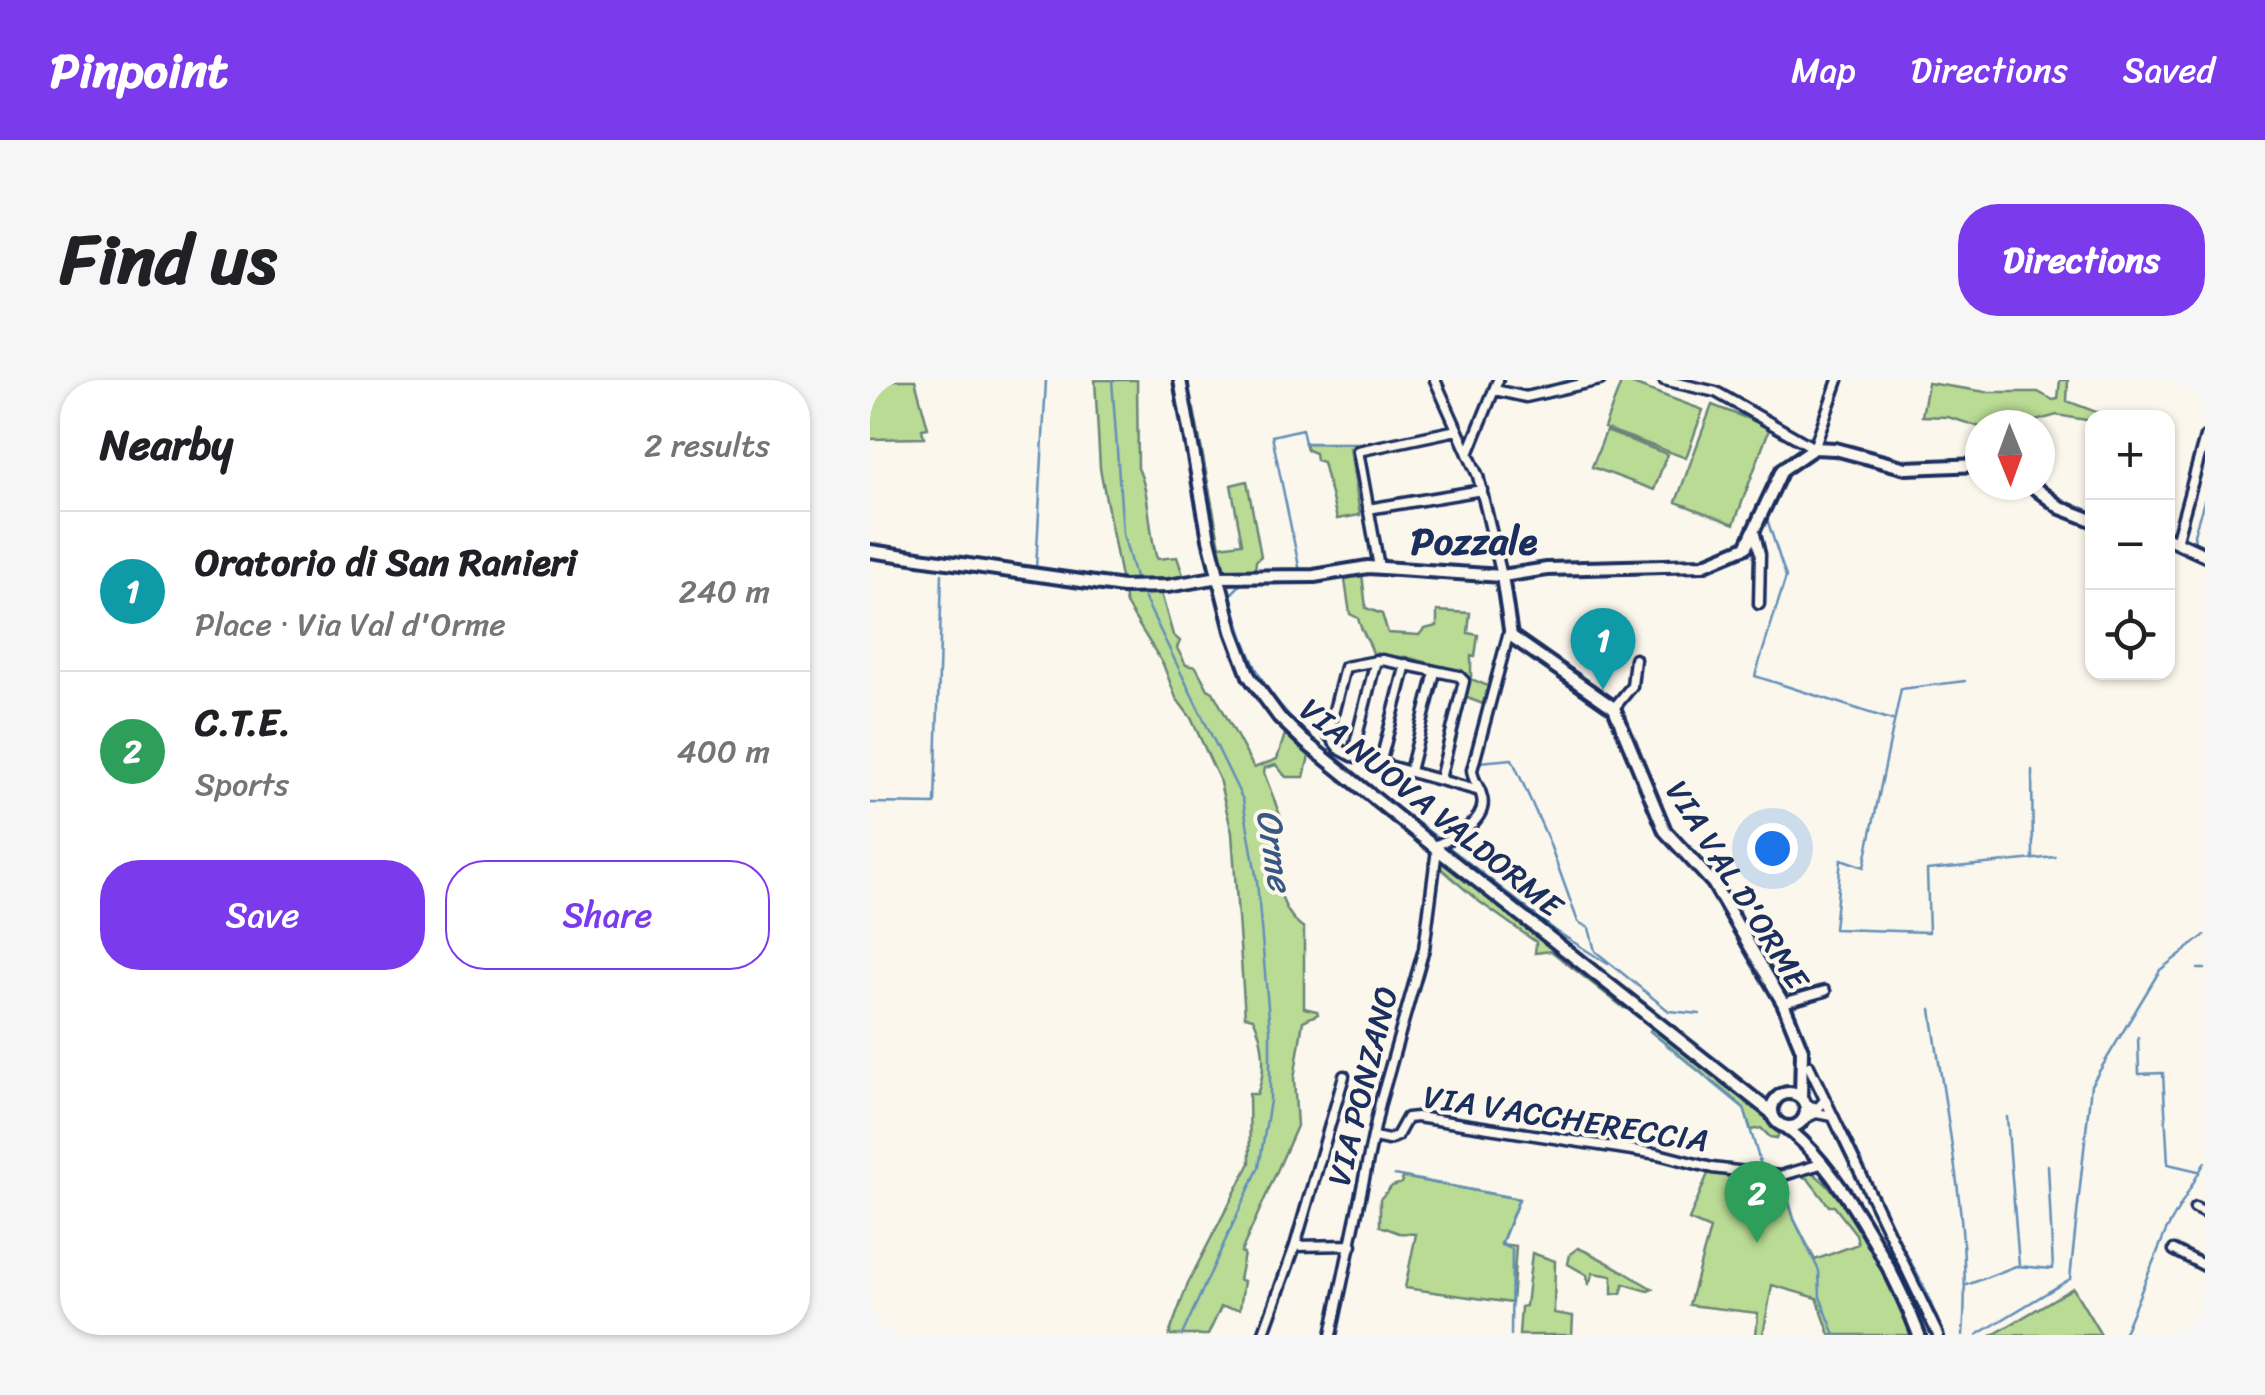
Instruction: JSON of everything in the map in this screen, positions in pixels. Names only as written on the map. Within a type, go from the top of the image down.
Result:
[{"type":"street","name":"VIA NUOVA VALDORME","points":[[1180,380],[1219,577],[1241,662],[1279,717],[1304,742],[1436,848],[1736,1083],[1810,1150],[1864,1224],[1920,1335]]},
{"type":"street","points":[[1435,380],[1482,490],[1502,576],[1509,632],[1472,770],[1473,781],[1482,794],[1481,812],[1455,838],[1436,848]]},
{"type":"street","points":[[1468,454],[1497,385],[1526,397],[1600,380]]},
{"type":"street","points":[[1664,380],[1716,392],[1736,401],[1814,448],[1835,448],[1906,468],[1965,466]]},
{"type":"street","points":[[870,551],[1123,587],[1154,587],[1219,577],[1286,578],[1379,567],[1502,576],[1546,569],[1703,565],[1742,550],[1755,534],[1782,470],[1814,448],[1838,380]]},
{"type":"street","points":[[1379,567],[1358,450],[1457,430]]},
{"type":"street","points":[[2175,531],[2205,437]]},
{"type":"street","points":[[1368,509],[1482,490]]},
{"type":"street","points":[[2051,500],[2085,517]]},
{"type":"street","points":[[1755,534],[1760,554],[1759,604]]},
{"type":"street","points":[[2175,541],[2205,555]]},
{"type":"street","points":[[1509,632],[1516,642],[1614,708],[1632,686],[1635,660]]},
{"type":"street","points":[[1440,779],[1464,681],[1459,676],[1376,660],[1345,667],[1328,734],[1339,749],[1482,794]]},
{"type":"street","points":[[1352,756],[1376,660]]},
{"type":"street","points":[[1380,764],[1406,664]]},
{"type":"street","points":[[1410,771],[1436,672]]},
{"type":"street","name":"VIA VAL D'ORME","points":[[1614,708],[1666,831],[1713,883],[1783,1003],[1806,1066],[1938,1335]]},
{"type":"street","name":"VIA PONZANO","points":[[1331,1335],[1380,1102],[1424,949],[1436,848]]},
{"type":"street","points":[[1783,1003],[1824,992]]},
{"type":"street","points":[[1772,1114],[1775,1101],[1806,1066]]},
{"type":"street","name":"VIA VAL D'ORME","points":[[1804,1102],[1806,1066]]},
{"type":"street","points":[[1263,1335],[1295,1246],[1344,1076]]},
{"type":"street","name":"VIA NUOVA VALDORME","points":[[1736,1083],[1754,1092],[1783,1094],[1804,1102],[1802,1120],[1810,1150]]},
{"type":"street","points":[[1804,1102],[1818,1108],[1825,1100]]},
{"type":"street","points":[[1784,1126],[1794,1126],[1816,1113],[1832,1116]]},
{"type":"street","name":"VIA VACCHERECCIA","points":[[1374,1136],[1388,1140],[1397,1136],[1407,1118],[1416,1117],[1780,1176],[1821,1164]]},
{"type":"street","points":[[2196,1208],[2205,1213]]},
{"type":"street","points":[[1295,1246],[1352,1246]]},
{"type":"street","points":[[2174,1250],[2205,1266]]},
{"type":"green space","points":[[870,380],[915,380],[928,428],[922,429],[924,438],[870,439]]},
{"type":"green space","points":[[1095,380],[1137,380],[1138,468],[1157,559],[1177,557],[1184,578],[1159,586],[1173,635],[1180,641],[1177,648],[1186,665],[1196,667],[1213,692],[1254,768],[1277,759],[1285,734],[1309,756],[1304,777],[1286,777],[1276,765],[1265,768],[1264,773],[1284,826],[1278,832],[1282,897],[1304,928],[1304,1008],[1318,1014],[1303,1021],[1294,1079],[1297,1126],[1241,1252],[1244,1254],[1239,1280],[1244,1281],[1240,1309],[1221,1307],[1208,1335],[1169,1335],[1188,1283],[1250,1163],[1249,1094],[1257,1094],[1260,1085],[1262,1045],[1253,1018],[1245,1016],[1232,833],[1219,779],[1191,718],[1176,698],[1163,664],[1126,604],[1100,468]]},
{"type":"green space","points":[[1180,380],[1186,380],[1194,409],[1220,546],[1242,543],[1231,485],[1247,481],[1261,556],[1255,572],[1227,572],[1211,548]]},
{"type":"green space","points":[[1622,380],[1703,410],[1686,458],[1604,428]]},
{"type":"green space","points":[[2060,380],[2068,380],[2067,401],[2091,410],[2085,410],[2085,420],[2055,416],[2055,410],[1965,410],[1965,422],[1922,416],[1928,383],[1986,392],[2038,392],[2058,399]]},
{"type":"green space","points":[[1712,405],[1770,427],[1734,524],[1676,502]]},
{"type":"green space","points":[[1606,431],[1667,454],[1654,490],[1592,467]]},
{"type":"green space","points":[[1305,443],[1363,443],[1350,448],[1360,515],[1337,519],[1323,462],[1316,460]]},
{"type":"green space","points":[[1362,574],[1366,608],[1382,614],[1388,633],[1419,635],[1424,629],[1437,626],[1437,611],[1470,613],[1468,633],[1478,635],[1475,657],[1471,656],[1471,679],[1488,686],[1483,704],[1462,696],[1460,671],[1406,657],[1374,657],[1358,618],[1350,614],[1341,576]]},
{"type":"green space","points":[[1440,859],[1628,1004],[1624,1008],[1551,951],[1535,953],[1536,942],[1477,900],[1437,865]]},
{"type":"green space","points":[[1654,1025],[1763,1110],[1770,1125],[1780,1130],[1777,1138],[1761,1128],[1751,1130],[1744,1108],[1650,1031]]},
{"type":"green space","points":[[1709,1171],[1782,1178],[1794,1219],[1815,1260],[1858,1244],[1856,1234],[1834,1206],[1829,1206],[1808,1179],[1797,1174],[1810,1171],[1826,1184],[1856,1223],[1912,1335],[1830,1335],[1817,1298],[1772,1285],[1763,1335],[1756,1335],[1758,1313],[1689,1305],[1710,1229],[1689,1220]]},
{"type":"green space","points":[[1402,1177],[1519,1199],[1501,1244],[1516,1246],[1512,1303],[1405,1288],[1416,1234],[1380,1226],[1380,1199],[1392,1186],[1402,1183]]},
{"type":"green space","points":[[1578,1248],[1653,1289],[1624,1284],[1621,1293],[1612,1294],[1612,1276],[1593,1273],[1588,1286],[1587,1275],[1568,1264],[1570,1254]]},
{"type":"green space","points":[[1532,1253],[1555,1261],[1554,1313],[1573,1316],[1572,1335],[1519,1335]]},
{"type":"green space","points":[[2073,1288],[2101,1335],[1993,1335]]},
{"type":"waterway","points":[[1036,569],[1046,380]]},
{"type":"waterway","name":"Orme","points":[[1112,380],[1123,534],[1136,581]]},
{"type":"waterway","points":[[1300,571],[1272,436],[1302,429],[1305,443],[1355,444]]},
{"type":"waterway","points":[[2199,548],[2194,534],[2205,498]]},
{"type":"waterway","points":[[1766,516],[1786,577],[1755,676],[1892,720]]},
{"type":"waterway","points":[[870,803],[935,804],[942,574]]},
{"type":"waterway","points":[[1279,584],[1241,584],[1231,594],[1244,639],[1263,681],[1278,703],[1320,745],[1440,840]]},
{"type":"waterway","name":"Orme","points":[[1142,593],[1243,800],[1257,881],[1270,1030],[1270,1101],[1259,1167],[1182,1335]]},
{"type":"waterway","points":[[1965,681],[1901,689],[1864,867],[1841,859],[1834,929],[1929,932],[1927,870],[2055,857]]},
{"type":"waterway","points":[[1479,762],[1512,759],[1548,839],[1578,922],[1589,928],[1595,951],[1669,1011],[1700,1014]]},
{"type":"waterway","points":[[2032,770],[2033,859]]},
{"type":"waterway","points":[[1446,845],[1556,931],[1608,964]]},
{"type":"waterway","points":[[1698,858],[1712,874]]},
{"type":"waterway","points":[[1719,881],[1757,949]]},
{"type":"waterway","points":[[1977,1335],[2070,1279],[2091,1085],[2160,970],[2205,935]]},
{"type":"waterway","points":[[2198,969],[2205,969]]},
{"type":"waterway","points":[[1774,978],[1783,993]]},
{"type":"waterway","points":[[1931,1009],[1961,1213],[1963,1335]]},
{"type":"waterway","points":[[1653,1025],[1650,1031],[1744,1108],[1762,1169]]},
{"type":"waterway","points":[[2138,1037],[2139,1074],[2163,1073],[2168,1164],[2198,1171]]},
{"type":"waterway","points":[[2007,1117],[2019,1265]]},
{"type":"waterway","points":[[2123,1335],[2166,1231],[2205,1162]]},
{"type":"waterway","points":[[1967,1285],[2016,1266],[2053,1269],[2048,1165]]},
{"type":"waterway","points":[[1394,1175],[1519,1199],[1501,1245],[1512,1249],[1511,1335]]},
{"type":"waterway","points":[[1782,1179],[1794,1219],[1819,1271],[1820,1297],[1835,1335]]},
{"type":"waterway","points":[[1871,1187],[1924,1287],[1944,1335]]},
{"type":"place","name":"Oratorio di San Ranieri","points":[[1603,690]]},
{"type":"place","name":"C.T.E.","points":[[1757,1243]]},
{"type":"district","name":"Pozzale","points":[[1474,541]]}]
